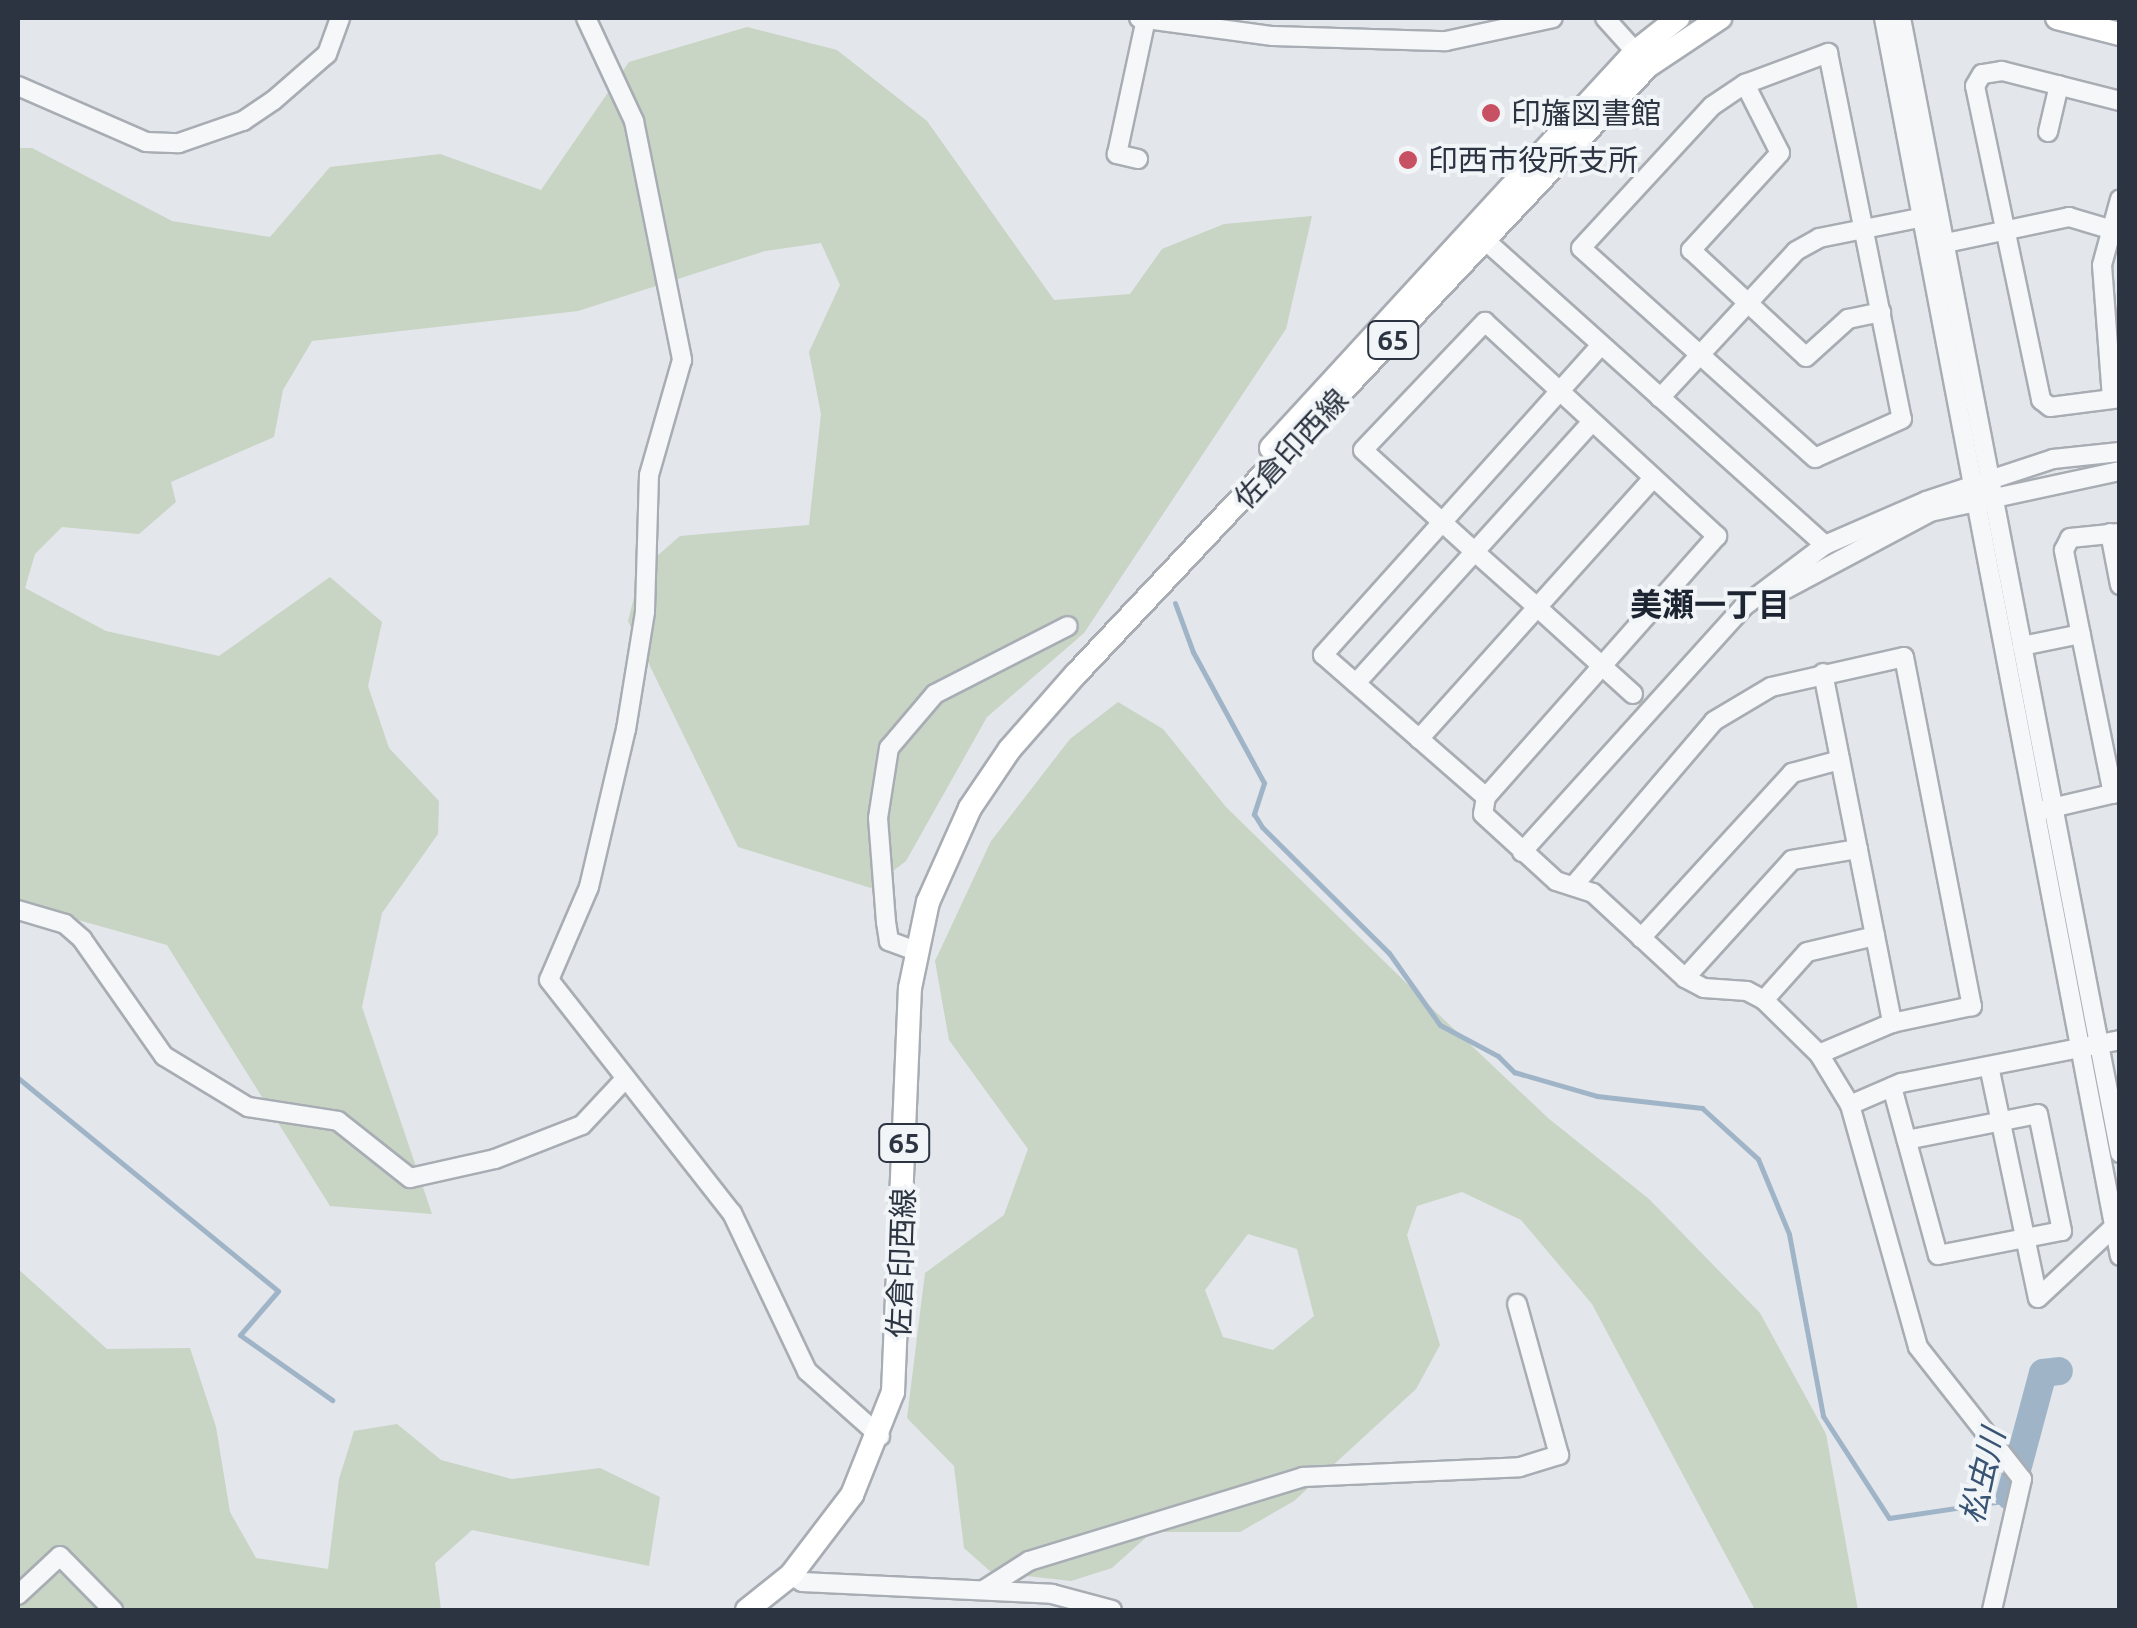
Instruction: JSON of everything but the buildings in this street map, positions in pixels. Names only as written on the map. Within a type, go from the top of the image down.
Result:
[{"type":"main road","name":"佐倉印西線","points":[[747,1610],[791,1575],[852,1494],[880,1436],[900,1340],[906,1022],[916,950],[946,853],[970,808],[1010,749],[1257,463],[1479,235],[1678,18]]},
{"type":"main road","name":"佐倉印西線","points":[[1641,59],[1720,18]]},
{"type":"main road","points":[[2057,18],[2120,34]]},
{"type":"street","points":[[18,86],[146,142],[179,143],[243,121],[274,100],[327,54],[340,18]]},
{"type":"street","points":[[586,18],[634,121],[682,360],[650,475],[645,612],[626,729],[589,887],[549,980],[732,1214],[807,1371],[880,1436]]},
{"type":"street","points":[[1138,159],[1117,154],[1142,18],[1272,36],[1446,41],[1553,18]]},
{"type":"street","points":[[1605,18],[1641,59]]},
{"type":"street","points":[[1884,18],[1971,493],[2120,1256]]},
{"type":"street","points":[[1901,18],[2120,1152]]},
{"type":"street","points":[[1828,53],[1866,229],[1902,419],[1815,458],[1580,248],[1681,134],[1745,84],[1828,53]]},
{"type":"street","points":[[2120,101],[2002,71],[1982,74],[1975,86],[2041,400],[2050,407],[2116,398],[2102,265],[2115,231],[2120,199]]},
{"type":"street","points":[[1745,84],[1780,153],[1690,250],[1806,357],[1848,319],[1882,312]]},
{"type":"street","points":[[2048,132],[2059,85]]},
{"type":"street","points":[[1946,243],[2069,217],[2115,231]]},
{"type":"street","points":[[1660,398],[1796,251],[1819,238],[1919,218]]},
{"type":"street","points":[[1479,235],[1825,546]]},
{"type":"street","points":[[1633,694],[1602,666],[1537,608],[1475,552],[1363,450],[1485,322],[1717,536],[1602,666],[1486,797],[1484,814],[1556,881],[1575,884],[1685,978],[1704,988],[1746,991],[1764,1000],[1819,1054],[1850,1105],[1918,1346],[2022,1479],[1992,1610]]},
{"type":"street","points":[[1486,797],[1323,655],[1600,346]]},
{"type":"street","points":[[1356,683],[1592,422]]},
{"type":"street","points":[[1992,488],[2054,459],[2120,452]]},
{"type":"street","points":[[1522,852],[1744,608],[1825,546],[1971,493],[2120,471]]},
{"type":"street","points":[[1420,739],[1653,478]]},
{"type":"street","points":[[1724,631],[1819,567],[1971,493]]},
{"type":"street","points":[[2033,812],[2116,793],[2064,550],[2070,538],[2115,533],[2119,576]]},
{"type":"street","points":[[916,950],[889,940],[878,818],[889,748],[934,694],[1068,626]]},
{"type":"street","points":[[2022,646],[2081,634]]},
{"type":"street","points":[[1575,884],[1714,721],[1771,688],[1904,657],[1972,1006],[1892,1023],[1819,1054]]},
{"type":"street","points":[[1823,673],[1892,1023]]},
{"type":"street","points":[[1642,938],[1792,773],[1840,760]]},
{"type":"street","points":[[1685,978],[1792,860],[1858,849]]},
{"type":"street","points":[[18,910],[65,924],[82,938],[164,1056],[248,1107],[338,1121],[410,1178],[495,1160],[582,1126],[625,1079]]},
{"type":"street","points":[[1764,1000],[1806,952],[1875,936]]},
{"type":"street","points":[[1850,1105],[1892,1086],[2120,1040]]},
{"type":"street","points":[[1989,1066],[2038,1298],[2114,1227]]},
{"type":"street","points":[[1892,1086],[1938,1255],[2062,1231],[2038,1114],[1907,1140]]},
{"type":"street","points":[[985,1589],[1028,1561],[1303,1477],[1520,1467],[1559,1454],[1518,1304]]},
{"type":"street","points":[[18,1595],[60,1556],[68,1558],[113,1610]]},
{"type":"street","points":[[791,1575],[802,1582],[1052,1594],[1112,1610]]},
{"type":"green space","points":[[747,27],[837,50],[927,121],[1054,300],[1130,294],[1162,249],[1224,224],[1312,216],[1286,329],[1084,633],[987,717],[906,861],[871,888],[738,847],[628,621],[641,570],[680,536],[809,525],[821,414],[809,352],[840,285],[821,243],[765,251],[578,311],[312,341],[283,390],[274,437],[171,482],[176,502],[139,534],[62,527],[35,554],[25,588],[106,631],[219,656],[330,577],[382,622],[368,686],[389,748],[439,801],[438,834],[382,913],[362,1007],[432,1214],[330,1206],[167,945],[18,903],[18,148],[32,148],[172,221],[270,237],[330,167],[440,154],[541,190],[629,62]]},
{"type":"green space","points":[[1118,702],[1163,729],[1226,807],[1548,1118],[1649,1199],[1760,1313],[1826,1434],[1858,1610],[1755,1610],[1592,1304],[1521,1220],[1462,1192],[1417,1206],[1407,1235],[1440,1345],[1416,1389],[1294,1501],[1240,1532],[1152,1532],[1112,1568],[1071,1581],[991,1572],[964,1548],[954,1466],[907,1418],[925,1273],[1004,1215],[1028,1149],[949,1040],[935,961],[991,841],[1070,739]],"holes":[[[1248,1234],[1297,1249],[1314,1316],[1273,1350],[1223,1337],[1205,1290]]]},
{"type":"green space","points":[[18,1269],[107,1349],[190,1348],[216,1427],[230,1512],[256,1558],[328,1569],[339,1479],[354,1431],[397,1424],[441,1460],[512,1479],[600,1468],[660,1497],[649,1566],[472,1530],[435,1563],[441,1610],[18,1610]]},
{"type":"waterway","points":[[1175,603],[1193,652],[1264,783],[1254,814],[1262,827],[1389,953],[1440,1025],[1498,1056],[1514,1072],[1597,1096],[1702,1108],[1758,1159],[1789,1234],[1823,1416],[1889,1518],[2009,1500]]},
{"type":"waterway","points":[[18,1078],[278,1291],[240,1335],[332,1400]]},
{"type":"waterway","name":"松虫川","points":[[2010,1496],[2043,1373],[2059,1371]]},
{"type":"place","name":"印旛図書館","points":[[1491,113]]},
{"type":"place","name":"印西市役所支所","points":[[1408,160]]},
{"type":"district","name":"美瀬一丁目","points":[[1710,604]]}]
